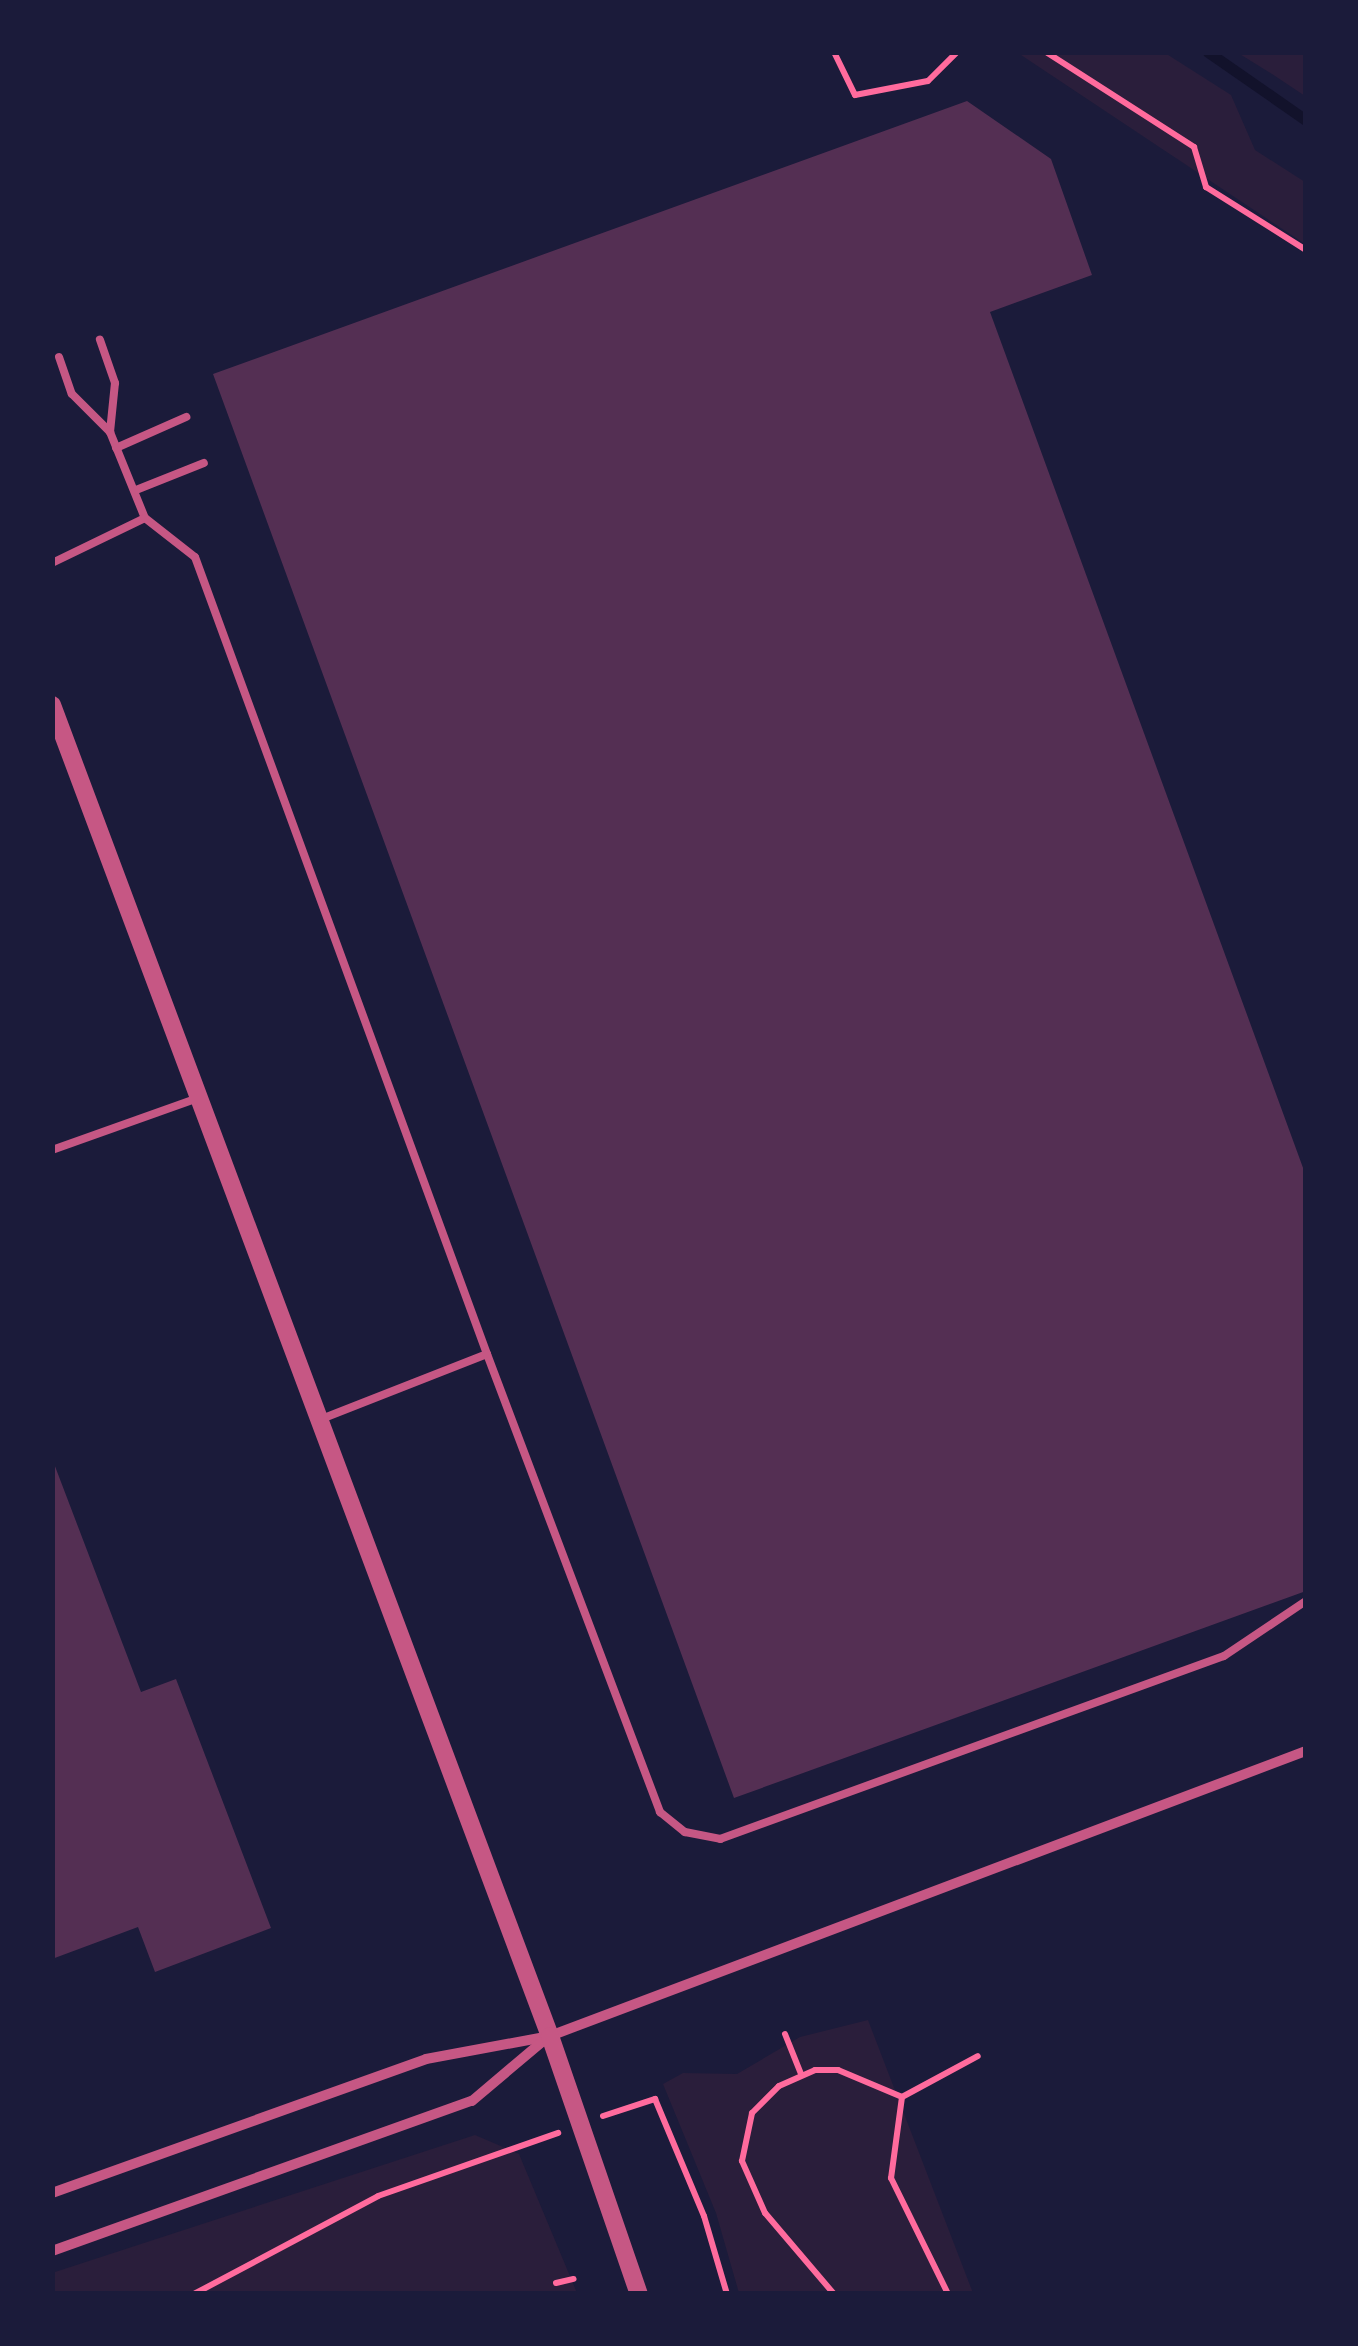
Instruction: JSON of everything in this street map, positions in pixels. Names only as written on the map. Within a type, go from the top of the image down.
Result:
[{"type":"street","points":[[52,705],[550,2036],[639,2294]]},
{"type":"street","points":[[52,2194],[426,2059],[550,2036],[1306,1751]]},
{"type":"street","points":[[52,2251],[472,2101],[550,2036]]},
{"type":"lane","points":[[100,340],[115,382],[110,432]]},
{"type":"lane","points":[[59,357],[72,394],[110,432],[145,518],[196,557],[487,1354],[660,1812],[686,1832],[720,1840],[1224,1656],[1306,1600]]},
{"type":"lane","points":[[116,448],[186,417]]},
{"type":"lane","points":[[136,490],[204,463]]},
{"type":"lane","points":[[52,563],[145,518]]},
{"type":"lane","points":[[52,1150],[198,1098]]},
{"type":"lane","points":[[319,1420],[487,1354]]},
{"type":"path","points":[[834,52],[855,95],[928,81],[957,52]]},
{"type":"path","points":[[1046,52],[1194,147],[1206,186],[1306,250]]},
{"type":"path","points":[[786,2034],[801,2074]]},
{"type":"path","points":[[902,2097],[978,2056]]},
{"type":"path","points":[[834,2294],[766,2213],[742,2161],[752,2113],[801,2074],[838,2070],[902,2097]]},
{"type":"path","points":[[902,2097],[890,2178],[948,2294]]},
{"type":"path","points":[[629,2106],[655,2099],[704,2216],[727,2294]]},
{"type":"path","points":[[194,2294],[378,2196],[513,2149]]},
{"type":"path","points":[[556,2284],[574,2279]]},
{"type":"shaded area","points":[[1018,53],[1165,53],[1231,95],[1255,150],[1305,182],[1305,244]]},
{"type":"shaded area","points":[[1238,53],[1305,53],[1305,96],[1272,74]]},
{"type":"shaded area","points":[[868,2020],[973,2293],[739,2293],[716,2213],[663,2084],[683,2073],[737,2074],[800,2037]]},
{"type":"shaded area","points":[[475,2135],[519,2154],[577,2293],[53,2294],[52,2273]]},
{"type":"building","points":[[967,101],[1051,159],[1092,275],[990,312],[1306,1176],[1306,1591],[734,1798],[213,374]]},
{"type":"building","points":[[53,1461],[141,1692],[176,1679],[271,1928],[155,1972],[138,1927],[52,1959]]},
{"type":"waterway","points":[[1208,52],[1306,120]]}]
